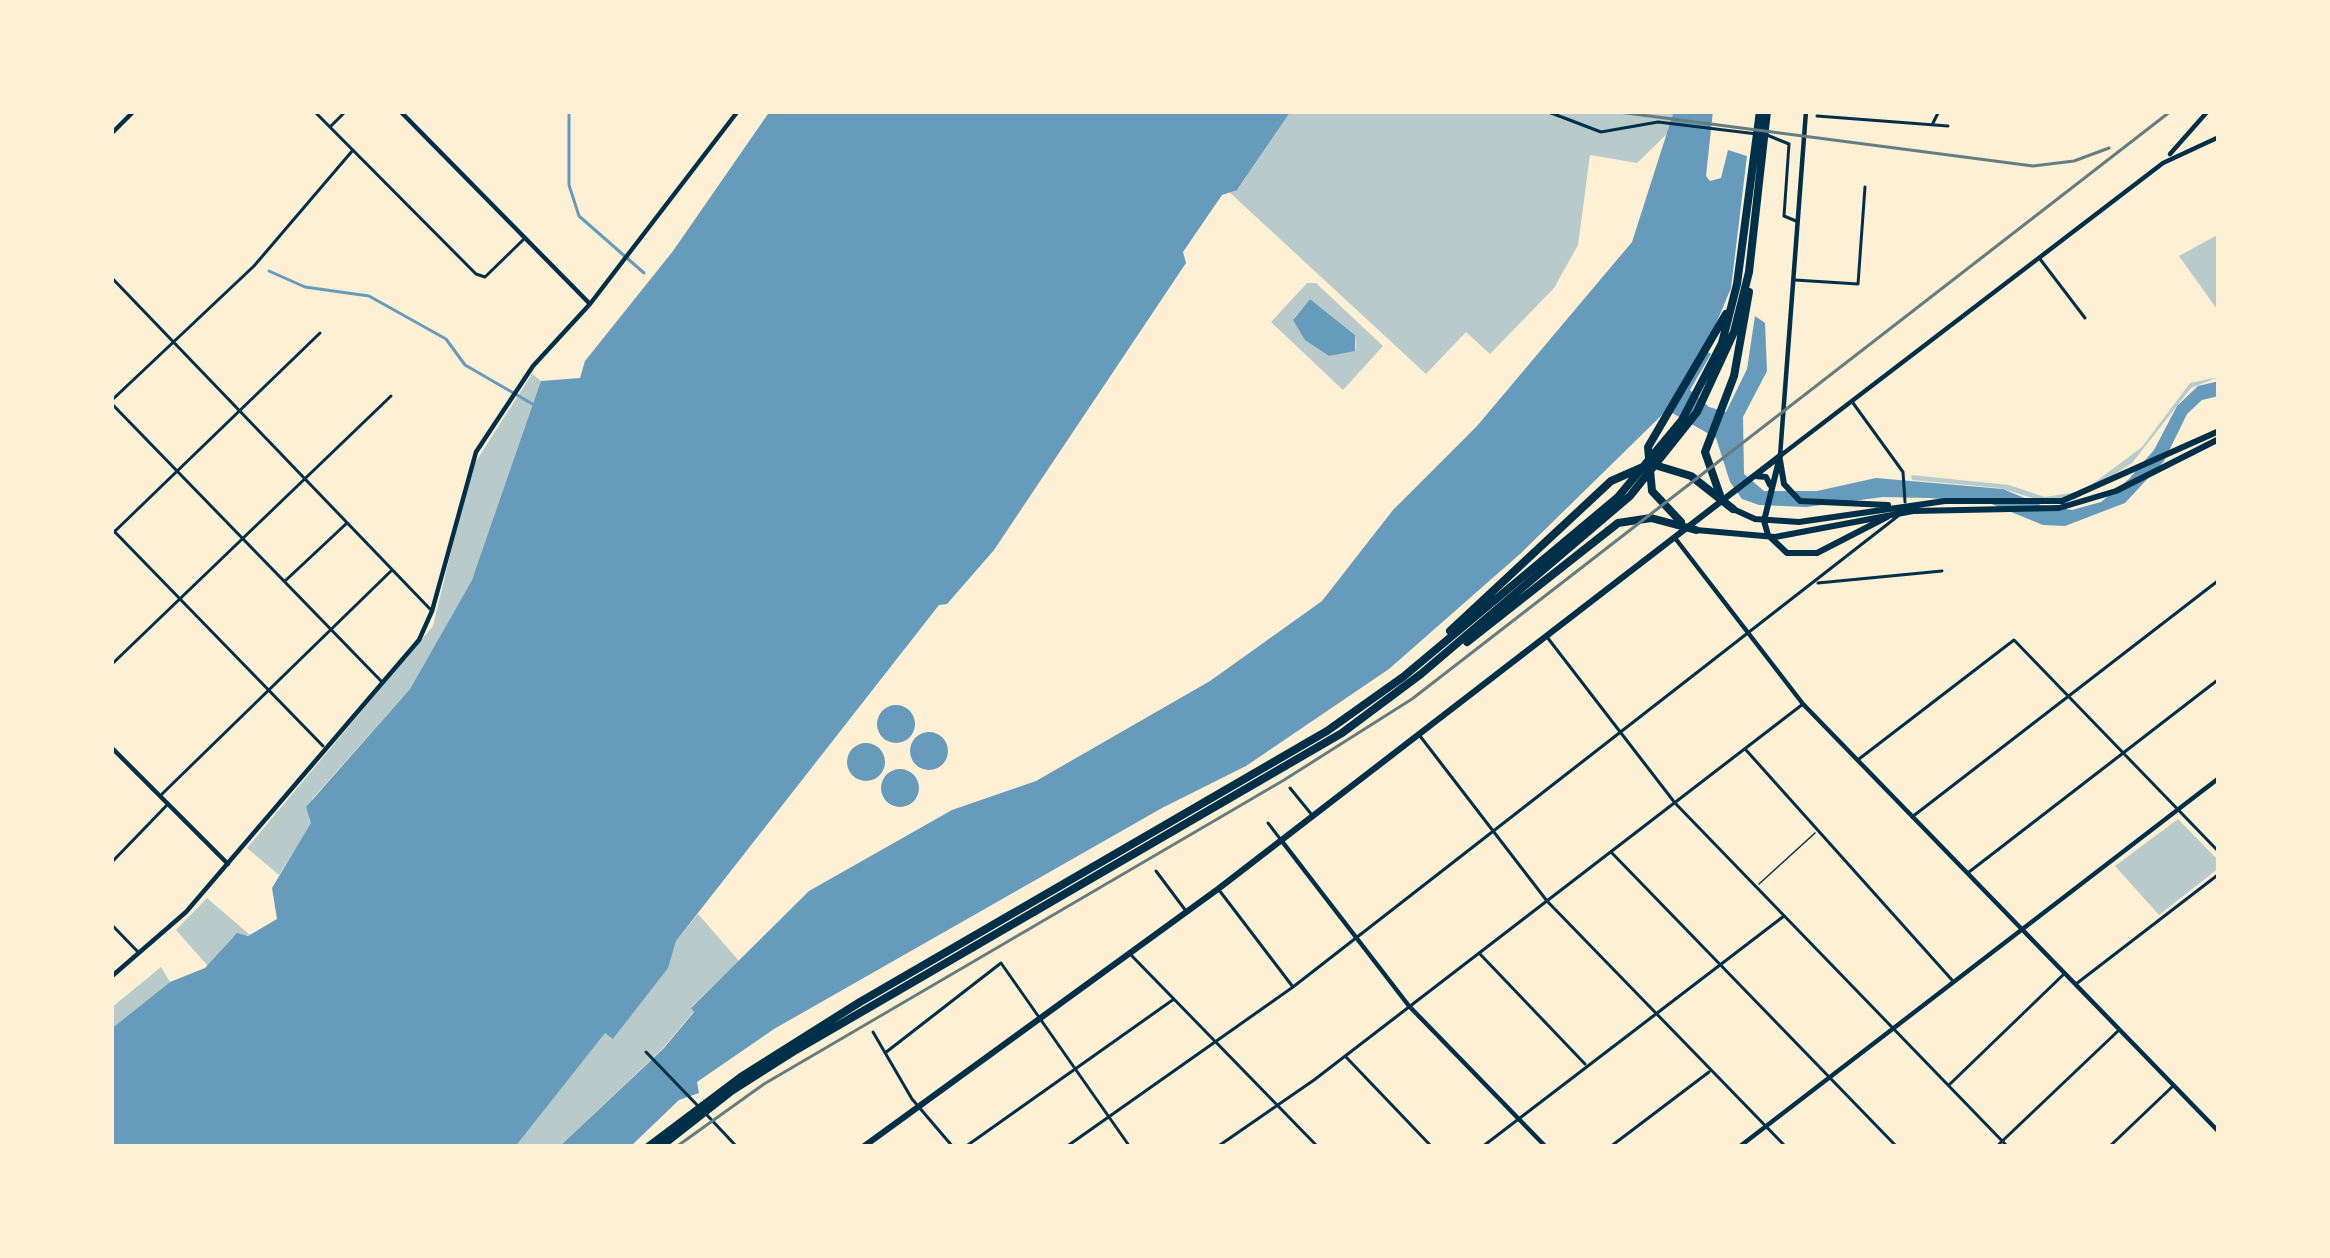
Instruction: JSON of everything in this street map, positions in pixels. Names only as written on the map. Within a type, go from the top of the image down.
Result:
[{"type":"highway","points":[[1733,509],[1711,480],[1705,452],[1734,376],[1763,111]]},
{"type":"highway","points":[[660,1147],[703,1104],[1342,733],[1618,497],[1705,390],[1737,284],[1763,111]]},
{"type":"highway","points":[[1418,670],[1586,537],[1683,434],[1734,332],[1749,272]]},
{"type":"highway","points":[[1696,530],[1658,503],[1646,459],[1654,432],[1708,352],[1737,284]]},
{"type":"highway","points":[[1418,670],[1498,586],[1611,481],[1633,469],[1655,466],[1681,472],[1733,509]]},
{"type":"highway","points":[[1418,670],[1624,521],[1651,518],[1696,530]]},
{"type":"highway","points":[[648,1147],[692,1116]]},
{"type":"main road","points":[[111,134],[134,111]]},
{"type":"main road","points":[[400,111],[590,304]]},
{"type":"main road","points":[[111,977],[228,864],[419,640],[432,611],[476,452],[533,366],[590,304],[737,111]]},
{"type":"main road","points":[[1806,111],[1780,456],[1767,503],[1766,531],[1787,553],[1810,556],[1900,509]]},
{"type":"main road","points":[[863,1147],[1218,889],[2163,163],[2208,111]]},
{"type":"main road","points":[[2163,163],[2219,137]]},
{"type":"main road","points":[[1733,509],[1785,522],[1900,509],[2062,501],[2216,436]]},
{"type":"main road","points":[[1780,456],[1787,489],[1813,504],[1900,509]]},
{"type":"main road","points":[[1752,478],[1766,477],[1770,490]]},
{"type":"main road","points":[[1696,530],[1775,537],[1900,509]]},
{"type":"main road","points":[[1675,538],[1803,704],[2219,1132]]},
{"type":"main road","points":[[111,747],[228,864]]},
{"type":"main road","points":[[1739,1147],[2219,778]]},
{"type":"main road","points":[[1281,840],[1409,1006],[1546,1147]]},
{"type":"street","points":[[314,111],[463,261],[485,277],[526,237]]},
{"type":"street","points":[[329,126],[346,111]]},
{"type":"street","points":[[1546,111],[1601,132],[1669,124],[1772,136],[1789,144],[1784,216],[1797,221]]},
{"type":"street","points":[[1873,120],[1877,111]]},
{"type":"street","points":[[1933,124],[1939,111]]},
{"type":"street","points":[[1817,116],[1948,126]]},
{"type":"street","points":[[352,150],[263,256],[111,402],[384,683]]},
{"type":"street","points":[[1793,280],[1858,284],[1864,187]]},
{"type":"street","points":[[2039,258],[2085,318]]},
{"type":"street","points":[[111,277],[432,611]]},
{"type":"street","points":[[320,334],[112,532],[326,748]]},
{"type":"street","points":[[111,665],[391,396]]},
{"type":"street","points":[[1066,1147],[1293,986],[1886,530],[1906,498],[1906,481],[1852,401]]},
{"type":"street","points":[[284,582],[347,523]]},
{"type":"street","points":[[160,796],[393,570]]},
{"type":"street","points":[[1816,584],[1942,572]]},
{"type":"street","points":[[1912,817],[2219,580]]},
{"type":"street","points":[[1546,637],[1675,803],[2008,1147]]},
{"type":"street","points":[[1857,760],[2014,640],[2219,851]]},
{"type":"street","points":[[1967,874],[2219,679]]},
{"type":"street","points":[[1217,1147],[1344,1056],[1803,704]]},
{"type":"street","points":[[1419,734],[1546,901],[1786,1147]]},
{"type":"street","points":[[1744,749],[1953,982]]},
{"type":"street","points":[[1290,788],[1312,816]]},
{"type":"street","points":[[111,863],[168,804]]},
{"type":"street","points":[[1268,823],[1281,840]]},
{"type":"street","points":[[1611,852],[1897,1147]]},
{"type":"street","points":[[1156,871],[1186,912]]},
{"type":"street","points":[[2075,985],[2219,874]]},
{"type":"street","points":[[1218,889],[1293,986]]},
{"type":"street","points":[[1482,1147],[1784,916]]},
{"type":"street","points":[[111,924],[140,953]]},
{"type":"street","points":[[1130,953],[1318,1147]]},
{"type":"street","points":[[1478,953],[1587,1066]]},
{"type":"street","points":[[885,1053],[1001,963],[1130,1147]]},
{"type":"street","points":[[1948,1085],[2064,974]]},
{"type":"street","points":[[964,1147],[1174,999]]},
{"type":"street","points":[[1996,1147],[2119,1030]]},
{"type":"street","points":[[873,1032],[918,1104],[953,1147]]},
{"type":"street","points":[[646,1052],[703,1104],[737,1147]]},
{"type":"street","points":[[1344,1056],[1432,1147]]},
{"type":"street","points":[[1610,1147],[1711,1070]]},
{"type":"street","points":[[2109,1147],[2173,1085]]},
{"type":"lane","points":[[1756,887],[1817,831]]},
{"type":"shaded area","points":[[1291,111],[1674,111],[1673,128],[1637,163],[1590,155],[1578,245],[1554,288],[1490,354],[1466,332],[1426,374],[1227,190],[1238,189]]},
{"type":"shaded area","points":[[2219,234],[2219,312],[2179,256]]},
{"type":"shaded area","points":[[1307,283],[1316,283],[1383,346],[1343,390],[1271,322]],"holes":[[[1310,299],[1355,335],[1356,349],[1329,356],[1305,339],[1294,318]]]},
{"type":"shaded area","points":[[532,374],[541,381],[536,406],[472,580],[410,689],[312,799],[312,823],[279,875],[247,848],[433,626],[471,469]]},
{"type":"shaded area","points":[[2219,377],[2191,388],[2132,463],[2076,499],[2052,504],[2000,488],[1912,480],[1911,475],[2009,485],[2045,497],[2083,491],[2142,447],[2190,383]]},
{"type":"shaded area","points":[[2178,819],[2219,861],[2219,868],[2159,915],[2115,866]]},
{"type":"shaded area","points":[[207,898],[250,935],[233,937],[208,966],[176,930]]},
{"type":"shaded area","points":[[698,914],[739,961],[691,1007],[694,1011],[664,1047],[559,1147],[515,1147],[605,1032],[614,1038],[667,968],[676,941]]},
{"type":"shaded area","points":[[161,967],[170,982],[111,1029],[111,1008]]},
{"type":"water","points":[[770,111],[1291,111],[1237,190],[1222,195],[1183,252],[1186,263],[994,550],[947,604],[939,605],[676,941],[668,968],[613,1039],[605,1033],[515,1147],[111,1147],[111,1029],[170,982],[205,968],[237,933],[248,936],[277,919],[272,888],[311,823],[306,807],[410,689],[472,580],[541,381],[580,378],[585,361],[673,251]]},
{"type":"water","points":[[1674,111],[1713,111],[1706,176],[1710,181],[1721,178],[1728,150],[1747,156],[1731,288],[1705,350],[1711,354],[1690,390],[1709,407],[1726,412],[1747,369],[1755,316],[1765,323],[1767,371],[1743,417],[1744,474],[1764,491],[1817,491],[1876,478],[2003,489],[2041,505],[2072,510],[2101,502],[2129,479],[2154,450],[2177,406],[2198,386],[2219,381],[2219,396],[2202,400],[2187,414],[2164,461],[2125,503],[2065,526],[2043,525],[1989,503],[1929,498],[1883,497],[1806,507],[1759,505],[1742,499],[1730,482],[1716,438],[1667,410],[1520,554],[1389,669],[1246,766],[1162,808],[774,1029],[697,1082],[699,1093],[679,1100],[630,1147],[559,1147],[664,1048],[694,1012],[691,1008],[809,891],[952,810],[1036,781],[1210,681],[1322,601],[1393,510],[1477,426],[1632,242]]},
{"type":"water","points":[[1310,299],[1355,335],[1355,351],[1329,356],[1305,340],[1293,320]]},
{"type":"water","points":[[896,705],[909,711],[915,724],[909,737],[896,743],[883,737],[877,724],[883,711]]},
{"type":"water","points":[[929,732],[942,738],[948,751],[942,764],[929,770],[916,764],[910,751],[916,738]]},
{"type":"water","points":[[866,743],[879,749],[885,762],[879,775],[866,781],[853,775],[847,762],[853,749]]},
{"type":"water","points":[[900,769],[913,775],[919,788],[913,801],[900,807],[887,801],[881,788],[887,775]]},
{"type":"waterway","points":[[569,111],[569,185],[579,216],[644,273]]},
{"type":"waterway","points":[[269,271],[305,287],[369,296],[446,339],[465,365],[536,406]]},
{"type":"railway","points":[[1611,111],[2033,166],[2074,161],[2109,148]]},
{"type":"railway","points":[[676,1147],[764,1084],[1284,780],[1412,699],[2171,111]]}]
